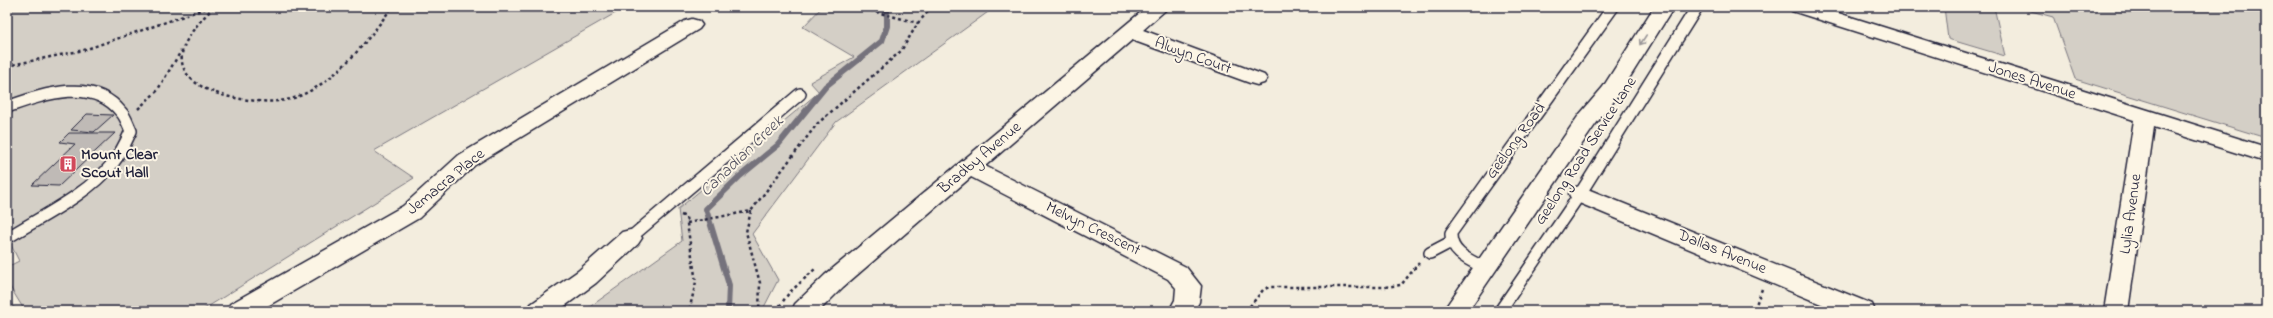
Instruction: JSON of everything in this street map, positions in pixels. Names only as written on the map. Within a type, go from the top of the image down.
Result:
[{"type":"street","name":"Bradby Avenue","points":[[804,311],[834,281],[1159,7]]},
{"type":"street","points":[[1587,120],[1601,87],[1627,38],[1648,7]]},
{"type":"street","points":[[1455,311],[1587,120],[1610,91],[1664,7]]},
{"type":"street","name":"Jones Avenue","points":[[1798,7],[2266,156]]},
{"type":"street","name":"Jemacra Place","points":[[239,311],[411,212],[467,160],[692,25]]},
{"type":"street","name":"Alwyn Court","points":[[1130,32],[1257,79]]},
{"type":"street","name":"Lylia Avenue","points":[[2116,311],[2145,117]]},
{"type":"street","name":"Melvyn Crescent","points":[[969,167],[1177,272],[1189,286],[1187,302],[1181,311]]},
{"type":"street","name":"Dallas Avenue","points":[[1580,194],[1863,311]]},
{"type":"street","points":[[540,311],[587,277],[630,238]]},
{"type":"lane","name":"Geelong Road","points":[[1451,242],[1450,233],[1457,222],[1613,7]]},
{"type":"lane","name":"Geelong Road Service Lane","points":[[1500,311],[1580,194],[1697,7]]},
{"type":"lane","points":[[7,107],[42,94],[75,92],[102,94],[118,106],[126,117],[131,130],[122,151],[106,170],[80,192],[7,238]]},
{"type":"lane","points":[[630,238],[800,94]]},
{"type":"lane","points":[[1430,253],[1451,242],[1461,255],[1485,268]]},
{"type":"path","points":[[7,66],[40,62],[69,54],[156,27],[210,7]]},
{"type":"path","points":[[137,111],[157,91],[190,34],[214,7]]},
{"type":"path","points":[[182,49],[181,61],[185,73],[201,89],[233,99],[282,102],[306,94],[329,76],[370,36],[392,7]]},
{"type":"path","points":[[865,7],[872,11],[894,18],[918,22]]},
{"type":"path","points":[[759,311],[760,283],[745,235],[747,221],[751,211],[817,124],[901,51],[918,22],[932,7]]},
{"type":"path","points":[[689,311],[696,282],[687,223],[751,211]]},
{"type":"path","points":[[1246,311],[1263,290],[1269,287],[1385,287],[1401,285],[1430,253]]},
{"type":"path","points":[[1763,285],[1754,307],[1764,311]]},
{"type":"path","points":[[7,297],[15,311]]},
{"type":"path","points":[[776,311],[781,302]]},
{"type":"shaded area","points":[[7,7],[626,7],[374,151],[414,178],[201,311],[25,311],[7,282],[7,267],[19,261],[7,237]]},
{"type":"shaded area","points":[[822,7],[995,7],[836,122],[752,234],[778,280],[762,311],[584,311],[682,241],[678,209],[819,92],[810,82],[854,57],[803,27]]},
{"type":"shaded area","points":[[1944,7],[1994,7],[2005,56],[1948,39]]},
{"type":"shaded area","points":[[2016,7],[2266,7],[2266,138],[2075,79],[2053,17]]},
{"type":"building","points":[[87,114],[113,115],[94,132],[71,130]]},
{"type":"building","name":"Mount Clear Scout Hall","points":[[69,133],[115,133],[59,186],[32,185],[75,144],[60,142]]},
{"type":"waterway","name":"Canadian Creek","points":[[728,311],[729,285],[706,209],[739,177],[778,145],[826,86],[882,41],[887,26],[887,7]]},
{"type":"place","name":"Mount Clear Scout Hall","points":[[68,164]]}]
